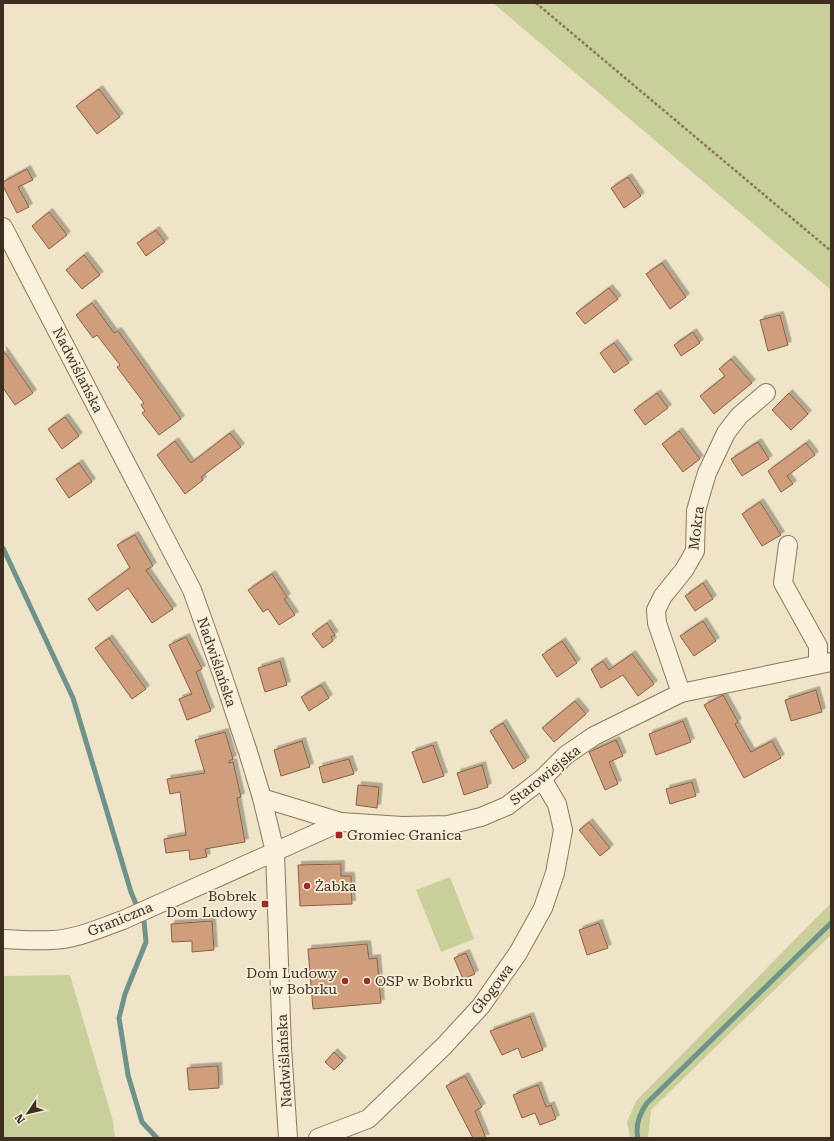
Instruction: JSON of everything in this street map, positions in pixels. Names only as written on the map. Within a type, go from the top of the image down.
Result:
[{"type":"street","name":"Nadwiślańska","points":[[3,227],[192,590],[221,671],[262,798],[275,852],[282,1047],[288,1138]]},
{"type":"street","name":"Mokra","points":[[681,693],[657,623],[656,610],[695,552],[696,510],[707,474],[726,433],[740,416],[766,393]]},
{"type":"street","name":"Starowiejska","points":[[262,798],[341,822],[402,826],[448,824],[481,817],[507,806],[542,779],[566,755],[594,736],[681,693],[825,663],[818,646],[783,583],[788,545]]},
{"type":"street","name":"Głogowa","points":[[318,1138],[368,1119],[444,1046],[481,1006],[518,953],[543,908],[555,873],[563,830],[557,804],[542,779]]},
{"type":"street","name":"Graniczna","points":[[3,939],[53,940],[87,933],[123,920],[341,822]]},
{"type":"path","points":[[536,3],[831,251]]},
{"type":"green space","points":[[493,3],[831,3],[831,290]]},
{"type":"green space","points":[[450,877],[474,939],[441,952],[416,890]]},
{"type":"green space","points":[[831,903],[831,935],[651,1110],[648,1138],[630,1138],[627,1122],[636,1101]]},
{"type":"green space","points":[[70,975],[113,1121],[115,1138],[3,1138],[3,976]]},
{"type":"building","points":[[99,89],[120,117],[97,134],[76,106]]},
{"type":"building","points":[[27,169],[33,180],[18,187],[29,207],[17,213],[3,186],[3,182]]},
{"type":"building","points":[[628,177],[641,196],[624,208],[611,188]]},
{"type":"building","points":[[49,212],[67,235],[49,249],[32,226]]},
{"type":"building","points":[[156,230],[165,242],[146,256],[137,243]]},
{"type":"building","points":[[84,255],[100,275],[82,289],[66,270]]},
{"type":"building","points":[[662,263],[686,297],[670,309],[646,274]]},
{"type":"building","points":[[609,288],[618,299],[585,324],[576,313]]},
{"type":"building","points":[[92,303],[114,333],[118,331],[181,419],[159,435],[142,413],[145,411],[141,405],[144,403],[117,367],[120,365],[97,335],[93,338],[76,315]]},
{"type":"building","points":[[780,315],[788,345],[768,351],[760,320]]},
{"type":"building","points":[[693,332],[700,343],[681,356],[674,345]]},
{"type":"building","points":[[614,343],[629,363],[614,373],[600,353]]},
{"type":"building","points":[[3,350],[33,393],[15,405],[3,388]]},
{"type":"building","points":[[731,359],[752,383],[714,414],[700,396],[725,376],[719,369]]},
{"type":"building","points":[[657,393],[668,408],[645,425],[634,410]]},
{"type":"building","points":[[789,393],[808,414],[791,430],[772,410]]},
{"type":"building","points":[[65,417],[79,436],[62,449],[48,429]]},
{"type":"building","points":[[679,431],[700,459],[683,472],[662,444]]},
{"type":"building","points":[[230,433],[241,447],[201,477],[203,480],[185,494],[157,455],[175,441],[191,463]]},
{"type":"building","points":[[758,442],[769,459],[742,476],[731,459]]},
{"type":"building","points":[[806,443],[815,455],[787,476],[793,484],[781,492],[768,471]]},
{"type":"building","points":[[79,463],[92,482],[69,498],[56,479]]},
{"type":"building","points":[[760,502],[781,535],[762,546],[742,514]]},
{"type":"building","points":[[135,535],[153,566],[146,570],[173,609],[152,623],[128,588],[97,611],[88,599],[130,568],[117,545]]},
{"type":"building","points":[[272,574],[287,597],[284,599],[295,615],[279,625],[268,609],[263,612],[248,590]]},
{"type":"building","points":[[703,583],[713,599],[695,611],[685,596]]},
{"type":"building","points":[[703,621],[716,641],[694,656],[680,636]]},
{"type":"building","points":[[327,623],[335,635],[331,637],[333,641],[323,648],[312,634]]},
{"type":"building","points":[[186,637],[202,669],[196,672],[211,711],[187,720],[179,699],[192,694],[169,645]]},
{"type":"building","points":[[109,638],[146,689],[132,699],[95,648]]},
{"type":"building","points":[[562,641],[577,663],[557,677],[542,655]]},
{"type":"building","points":[[632,654],[654,684],[638,696],[623,675],[601,688],[591,669],[603,661],[609,670]]},
{"type":"building","points":[[280,661],[287,685],[265,692],[258,668]]},
{"type":"building","points":[[321,685],[329,698],[309,711],[301,697]]},
{"type":"building","points":[[816,690],[822,712],[791,721],[785,700]]},
{"type":"building","points":[[723,695],[738,722],[735,724],[751,752],[772,741],[781,758],[744,778],[704,705]]},
{"type":"building","points":[[575,701],[586,714],[554,742],[542,728]]},
{"type":"building","points":[[683,721],[691,742],[656,755],[649,734]]},
{"type":"building","points":[[503,723],[526,761],[513,769],[490,731]]},
{"type":"building","points":[[225,732],[233,759],[229,761],[229,763],[233,762],[241,797],[237,798],[245,842],[205,849],[207,857],[190,860],[189,850],[166,853],[164,839],[186,835],[180,792],[170,794],[167,779],[205,773],[195,740]]},
{"type":"building","points":[[616,740],[623,756],[609,762],[618,784],[605,790],[589,752]]},
{"type":"building","points":[[302,741],[310,767],[281,776],[274,750]]},
{"type":"building","points":[[433,745],[444,776],[423,783],[412,752]]},
{"type":"building","points":[[349,759],[354,774],[323,783],[319,767]]},
{"type":"building","points":[[482,765],[488,787],[464,795],[457,773]]},
{"type":"building","points":[[692,782],[696,796],[670,804],[666,789]]},
{"type":"building","points":[[358,785],[379,787],[377,808],[356,805]]},
{"type":"building","points":[[589,822],[610,848],[600,856],[579,830]]},
{"type":"building","points":[[341,864],[341,876],[351,876],[352,904],[300,906],[298,865]]},
{"type":"building","points":[[212,921],[214,950],[192,952],[192,941],[172,942],[171,924]]},
{"type":"building","points":[[599,923],[608,948],[587,955],[579,930]]},
{"type":"building","name":"Dom Ludowy w Bobrku","points":[[367,944],[369,959],[377,958],[381,1003],[313,1009],[308,949]]},
{"type":"building","points":[[466,953],[475,974],[463,979],[454,958]]},
{"type":"building","points":[[530,1016],[543,1050],[522,1058],[518,1048],[502,1055],[490,1031]]},
{"type":"building","points":[[334,1052],[343,1061],[334,1070],[325,1062]]},
{"type":"building","points":[[218,1066],[219,1088],[189,1090],[187,1068]]},
{"type":"building","points":[[465,1076],[482,1107],[475,1111],[486,1138],[473,1138],[446,1086]]},
{"type":"building","points":[[538,1085],[546,1107],[551,1105],[556,1119],[540,1125],[535,1113],[522,1118],[513,1095]]},
{"type":"waterway","points":[[3,548],[73,698],[131,892],[136,904]]},
{"type":"waterway","points":[[144,921],[146,942],[125,994],[119,1018],[128,1075],[142,1122],[157,1138]]},
{"type":"waterway","points":[[638,1138],[637,1129],[639,1120],[647,1103],[831,923]]},
{"type":"place","name":"Gromiec Granica","points":[[339,835]]},
{"type":"place","name":"Żabka","points":[[307,886]]},
{"type":"place","name":"Bobrek Dom Ludowy","points":[[265,904]]},
{"type":"place","name":"Dom Ludowy w Bobrku","points":[[345,981]]},
{"type":"place","name":"OSP w Bobrku","points":[[367,981]]}]
